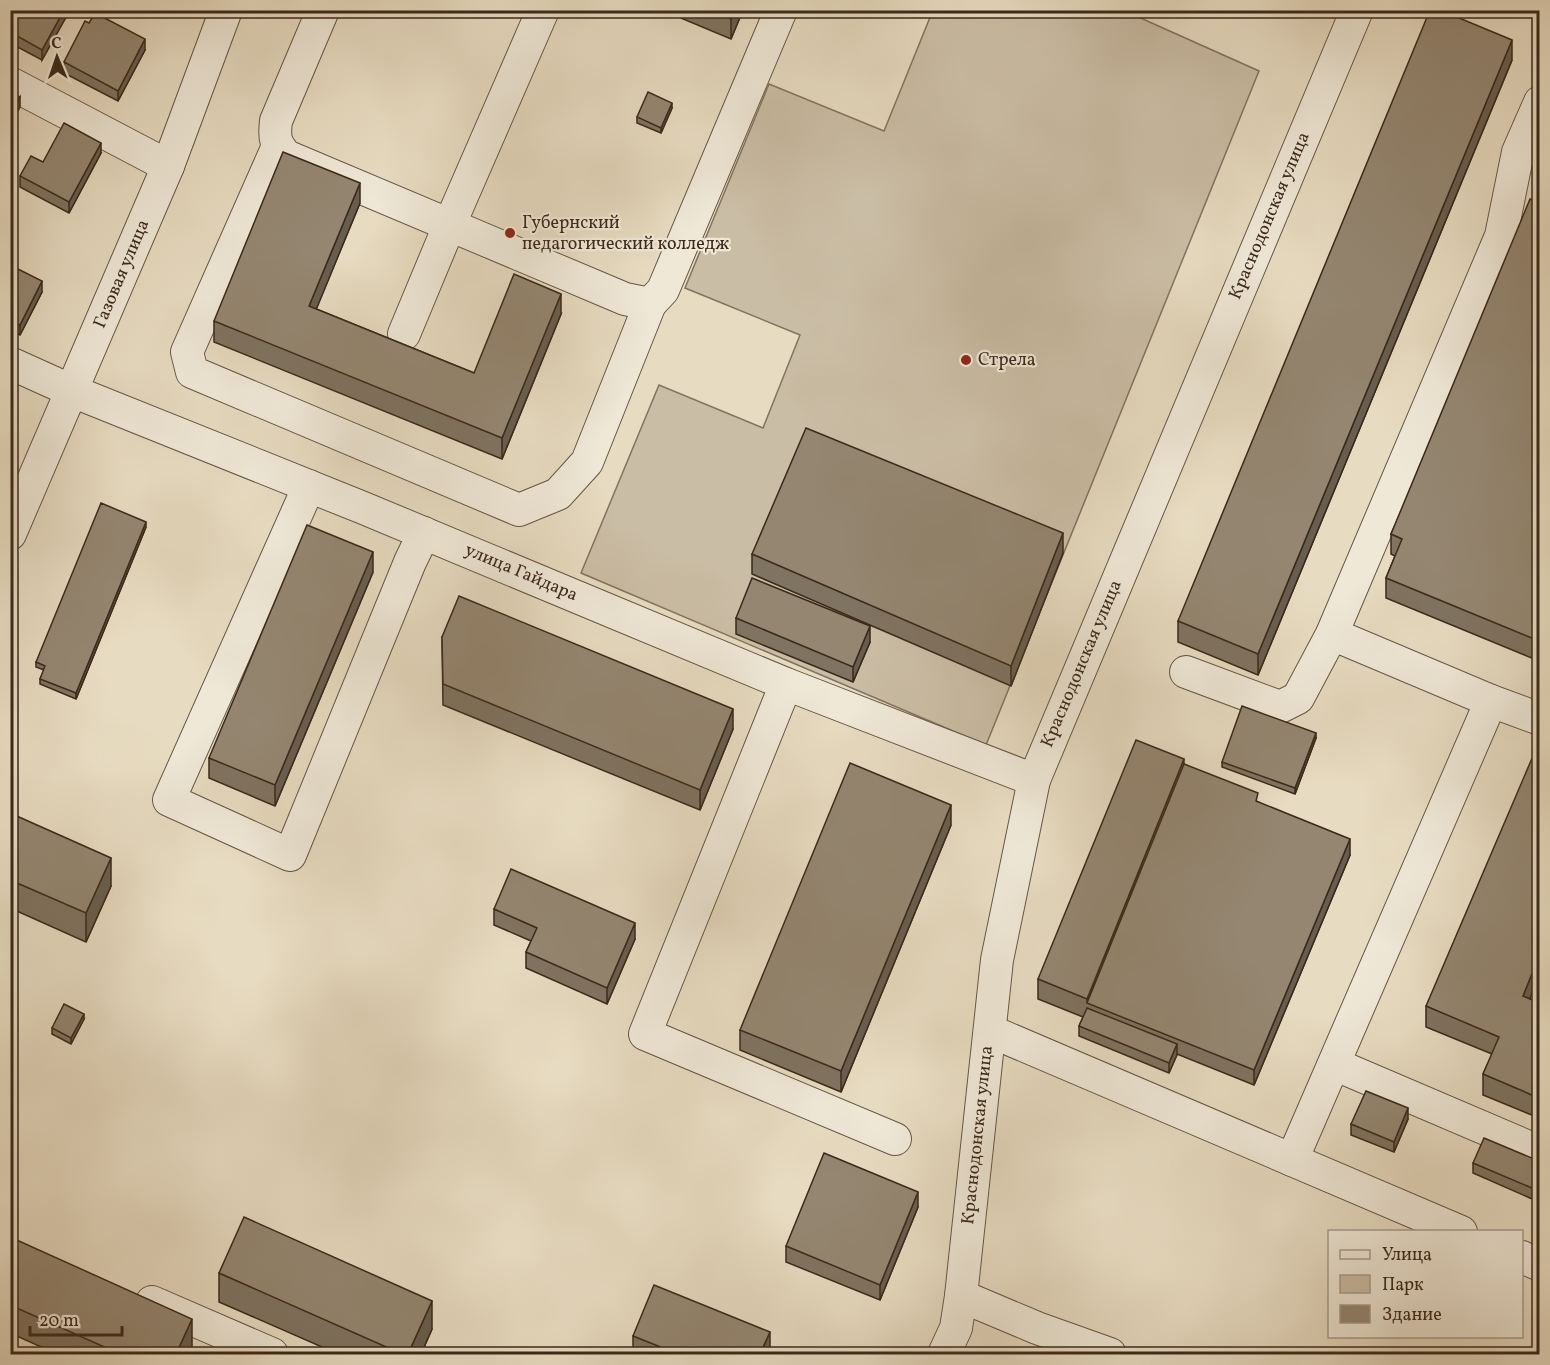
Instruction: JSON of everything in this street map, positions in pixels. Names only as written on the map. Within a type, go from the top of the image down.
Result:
[{"type":"street","name":"Газовая улица","points":[[10,534],[168,166],[226,10]]},
{"type":"street","points":[[323,10],[276,121],[274,135],[278,147],[286,156],[625,299],[650,304]]},
{"type":"street","points":[[404,334],[543,10]]},
{"type":"street","points":[[278,147],[187,352],[192,372],[519,510],[558,494],[587,462],[650,304],[663,290],[781,10]]},
{"type":"street","name":"Краснодонская улица","points":[[944,1354],[956,1328],[961,1296],[997,960],[1034,780],[1357,10]]},
{"type":"street","points":[[10,83],[168,166]]},
{"type":"street","points":[[1186,672],[1280,707],[1298,698],[1332,634],[1502,236],[1518,152],[1539,102]]},
{"type":"street","name":"улица Гайдара","points":[[10,363],[72,391],[424,533],[786,684],[1034,780]]},
{"type":"street","points":[[309,486],[169,800],[290,855],[424,533]]},
{"type":"street","points":[[1332,634],[1539,719]]},
{"type":"street","points":[[786,684],[645,1034],[895,1139]]},
{"type":"street","points":[[1292,1160],[1491,701]]},
{"type":"street","points":[[990,1031],[1456,1230]]},
{"type":"street","points":[[1334,1064],[1539,1152]]},
{"type":"street","points":[[1523,1258],[1539,1265]]},
{"type":"street","points":[[130,1293],[272,1354]]},
{"type":"street","points":[[961,1296],[1037,1328],[1110,1354]]},
{"type":"green space","name":"Стрела","points":[[933,10],[1125,11],[1259,71],[986,745],[581,573],[659,385],[763,428],[800,335],[685,288],[769,84],[884,131]]},
{"type":"building","points":[[10,10],[64,10],[42,50],[10,32]]},
{"type":"building","points":[[711,10],[735,10],[731,19]]},
{"type":"building","points":[[1430,10],[1440,10],[1512,40],[1258,654],[1178,621]]},
{"type":"building","points":[[95,13],[145,39],[118,91],[64,62],[85,21],[89,23]]},
{"type":"building","points":[[10,92],[20,97],[10,115]]},
{"type":"building","points":[[648,92],[672,103],[661,128],[637,117]]},
{"type":"building","points":[[64,123],[101,143],[69,202],[20,176],[31,156],[43,162]]},
{"type":"building","points":[[283,152],[360,183],[309,306],[474,373],[514,274],[561,294],[502,438],[214,321]]},
{"type":"building","points":[[1530,199],[1539,203],[1539,641],[1386,578],[1402,539],[1391,534]]},
{"type":"building","points":[[10,265],[42,281],[20,325],[10,320]]},
{"type":"building","points":[[806,428],[1063,533],[1011,666],[752,554]]},
{"type":"building","points":[[101,503],[146,522],[76,693],[40,679],[45,666],[36,662]]},
{"type":"building","points":[[307,525],[373,552],[275,785],[209,758]]},
{"type":"building","points":[[752,578],[870,626],[853,667],[736,618]]},
{"type":"building","points":[[459,596],[733,709],[700,790],[443,684],[442,637]]},
{"type":"building","points":[[1242,706],[1316,733],[1295,788],[1222,762]]},
{"type":"building","points":[[1136,740],[1184,759],[1087,999],[1038,979]]},
{"type":"building","points":[[1533,756],[1539,759],[1539,956],[1523,996],[1539,1003],[1539,1098],[1483,1074],[1499,1037],[1426,1006]]},
{"type":"building","points":[[850,763],[951,805],[841,1071],[740,1030]]},
{"type":"building","points":[[1184,764],[1258,793],[1256,801],[1350,839],[1254,1070],[1087,1003]]},
{"type":"building","points":[[10,813],[111,858],[86,913],[10,880]]},
{"type":"building","points":[[511,869],[635,923],[607,988],[526,952],[537,928],[494,909]]},
{"type":"building","points":[[64,1004],[84,1014],[71,1038],[52,1028]]},
{"type":"building","points":[[1087,1008],[1177,1044],[1169,1063],[1079,1026]]},
{"type":"building","points":[[1366,1091],[1408,1108],[1394,1142],[1351,1124]]},
{"type":"building","points":[[1484,1138],[1539,1161],[1539,1191],[1473,1163]]},
{"type":"building","points":[[824,1153],[918,1192],[880,1285],[786,1246]]},
{"type":"building","points":[[244,1217],[432,1301],[408,1354],[402,1354],[219,1273]]},
{"type":"building","points":[[10,1237],[192,1319],[176,1354],[120,1354],[10,1305]]},
{"type":"building","points":[[654,1285],[770,1332],[760,1354],[678,1354],[633,1336]]},
{"type":"place","name":"Губернский педагогический колледж","points":[[510,233]]},
{"type":"place","name":"Стрела","points":[[966,360]]}]
